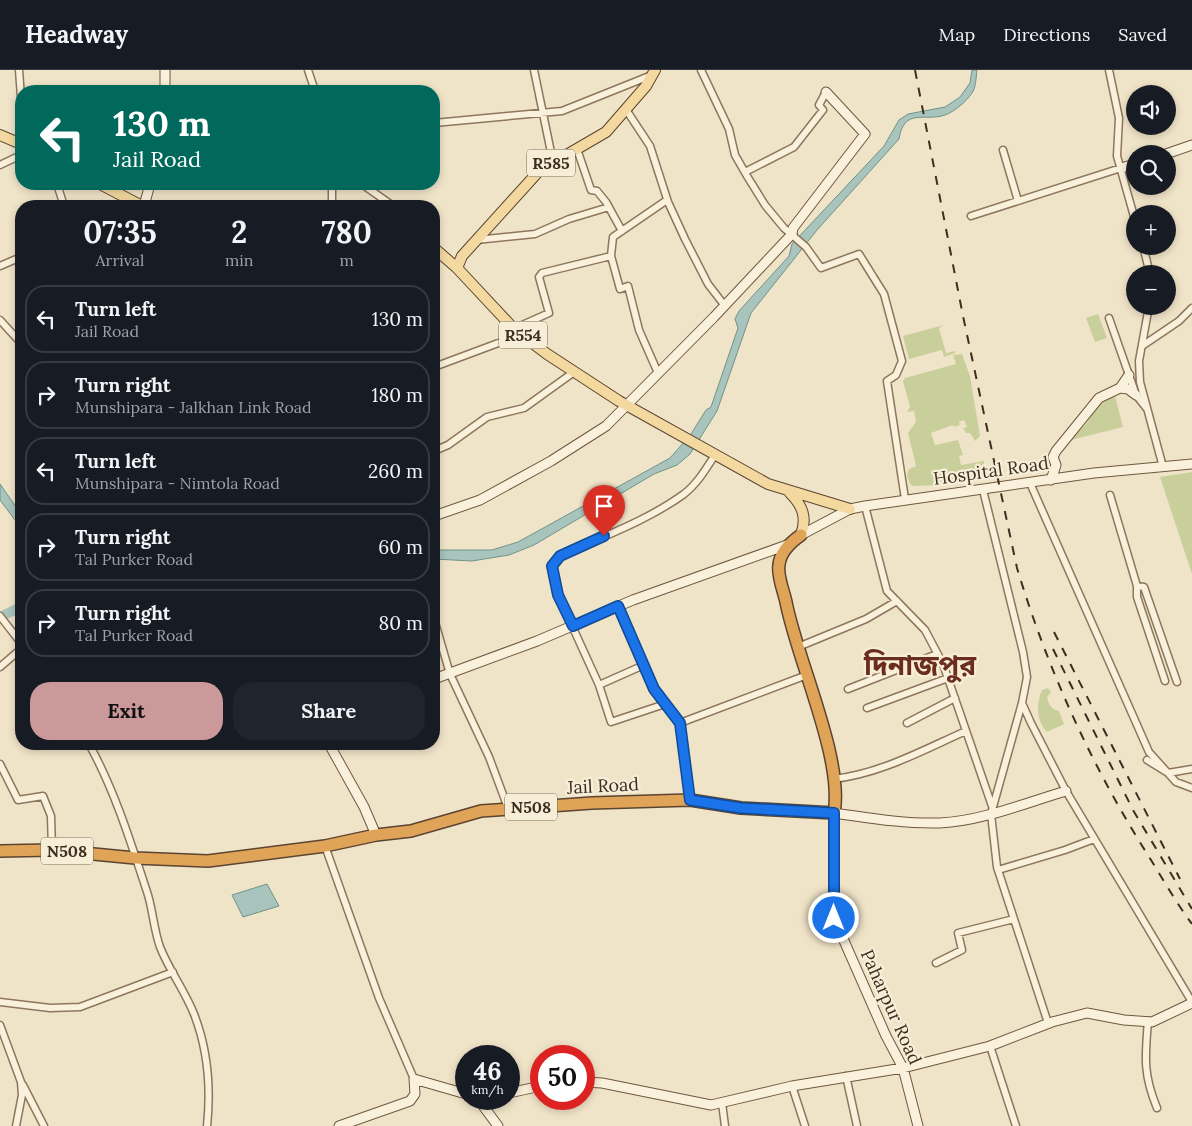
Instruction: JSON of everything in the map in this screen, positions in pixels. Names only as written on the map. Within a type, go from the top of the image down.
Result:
[{"type":"highway","points":[[801,535],[787,545],[778,565],[790,622],[830,758],[836,801],[834,813]]},
{"type":"highway","name":"Jail Road","points":[[376,835],[411,831],[481,810],[508,808],[690,800],[741,808],[834,813]]},
{"type":"highway","name":"N508","points":[[0,851],[52,850],[135,858],[208,861],[325,846],[376,835]]},
{"type":"main road","name":"R585","points":[[457,268],[462,256],[539,171],[606,132],[656,72]]},
{"type":"main road","points":[[0,135],[15,141]]},
{"type":"main road","points":[[112,190],[131,200]]},
{"type":"main road","name":"R554","points":[[440,253],[457,268],[514,329],[574,372],[626,405],[768,484],[789,492],[850,509]]},
{"type":"main road","points":[[789,492],[800,504],[804,512],[804,526],[801,535]]},
{"type":"street","points":[[19,70],[20,85]]},
{"type":"street","points":[[165,70],[165,85]]},
{"type":"street","points":[[308,70],[313,85]]},
{"type":"street","points":[[534,70],[553,162]]},
{"type":"street","points":[[701,70],[729,129],[735,155],[765,205],[784,228],[806,247],[821,268],[859,254],[884,294],[902,361],[896,375],[887,381],[905,499]]},
{"type":"street","points":[[1109,70],[1120,118],[1117,156],[1131,205]]},
{"type":"street","points":[[440,122],[562,111],[656,72]]},
{"type":"street","points":[[440,514],[480,500],[551,461],[606,426],[725,306],[792,234],[793,228],[814,198],[864,134],[826,92],[819,105],[823,110],[798,143],[782,155],[745,172]]},
{"type":"street","points":[[625,108],[650,146],[667,200],[708,284],[725,306]]},
{"type":"street","points":[[1176,151],[1192,145]]},
{"type":"street","points":[[577,149],[591,190],[597,191],[609,207],[622,231]]},
{"type":"street","points":[[1003,150],[1018,202]]},
{"type":"street","points":[[0,164],[15,158]]},
{"type":"street","points":[[971,216],[1126,167]]},
{"type":"street","points":[[370,190],[385,200]]},
{"type":"street","points":[[658,373],[640,330],[628,286],[620,289],[611,256],[613,237],[667,200]]},
{"type":"street","points":[[476,240],[536,234],[568,219],[609,207]]},
{"type":"street","points":[[440,250],[457,268]]},
{"type":"street","points":[[440,366],[501,342],[514,329],[549,313],[539,277],[542,273],[611,256]]},
{"type":"street","points":[[0,266],[15,260]]},
{"type":"street","points":[[1142,346],[1179,321],[1192,308]]},
{"type":"street","points":[[1147,315],[1139,361],[1140,382],[1163,467]]},
{"type":"street","points":[[1109,318],[1136,395]]},
{"type":"street","points":[[0,320],[15,335]]},
{"type":"street","points":[[440,448],[448,445],[487,417],[524,408],[574,372]]},
{"type":"street","points":[[1051,480],[1056,465],[1053,457],[1056,451],[1099,398],[1120,388],[1129,375]]},
{"type":"street","points":[[1120,388],[1128,389],[1136,395],[1147,409]]},
{"type":"street","points":[[666,704],[612,723],[599,685],[558,595],[552,566],[560,556],[649,514],[684,494],[699,480],[715,455]]},
{"type":"street","name":"Hospital Road","points":[[801,535],[850,509],[865,506],[1051,480],[1192,464]]},
{"type":"street","points":[[1030,483],[1149,752],[1176,782],[1192,788]]},
{"type":"street","points":[[983,490],[1023,652],[1027,677],[1022,703],[992,810]]},
{"type":"street","points":[[1110,494],[1137,586],[1137,598],[1165,681]]},
{"type":"street","points":[[865,506],[887,591],[924,630],[948,678],[992,810],[998,870],[1048,1023]]},
{"type":"street","points":[[440,677],[573,626],[618,606],[787,545]]},
{"type":"street","points":[[1137,586],[1144,587],[1177,682]]},
{"type":"street","points":[[798,647],[866,619],[897,601]]},
{"type":"street","points":[[618,606],[654,689],[680,723],[690,800]]},
{"type":"street","points":[[0,616],[15,636]]},
{"type":"street","points":[[440,639],[450,674],[489,757],[508,808]]},
{"type":"street","points":[[1151,639],[1164,644]]},
{"type":"street","points":[[0,667],[15,654]]},
{"type":"street","points":[[848,689],[937,654]]},
{"type":"street","points":[[599,685],[644,665]]},
{"type":"street","points":[[680,723],[807,676]]},
{"type":"street","points":[[866,708],[948,678]]},
{"type":"street","points":[[907,722],[955,698]]},
{"type":"street","points":[[595,1083],[707,1105],[722,1103],[792,1086],[903,1068],[990,1046],[1048,1023],[1087,1013],[1124,1020],[1152,1022],[1192,1003],[1066,791],[1022,703]]},
{"type":"street","points":[[833,778],[858,776],[896,762],[966,731]]},
{"type":"street","points":[[92,750],[105,774],[123,820],[148,896],[160,946],[194,1015],[208,1070],[210,1094],[207,1126]]},
{"type":"street","points":[[333,750],[364,807],[376,835]]},
{"type":"street","points":[[1147,760],[1168,773],[1192,769]]},
{"type":"street","points":[[0,764],[18,800],[43,796],[51,816],[52,850]]},
{"type":"street","points":[[834,813],[898,822],[941,823],[1066,791]]},
{"type":"street","name":"Paharpur Road","points":[[834,813],[834,918],[886,1036],[903,1068],[918,1126]]},
{"type":"street","points":[[998,870],[1065,850],[1094,839]]},
{"type":"street","points":[[325,846],[379,998],[414,1079],[415,1094],[410,1101],[339,1126]]},
{"type":"street","points":[[936,963],[962,950],[958,933],[1014,919]]},
{"type":"street","points":[[0,1002],[50,1008],[80,1007],[173,972]]},
{"type":"street","points":[[1148,1022],[1144,1063],[1150,1090],[1157,1108]]},
{"type":"street","points":[[0,1025],[21,1082],[44,1126]]},
{"type":"street","points":[[990,1046],[1016,1126]]},
{"type":"street","points":[[846,1076],[857,1126]]},
{"type":"street","points":[[414,1079],[455,1091]]},
{"type":"street","points":[[16,1126],[22,1095],[21,1082]]},
{"type":"street","points":[[792,1086],[805,1126]]},
{"type":"street","points":[[722,1103],[725,1126]]},
{"type":"street","points":[[486,1110],[498,1126]]},
{"type":"green space","points":[[1098,314],[1107,338],[1095,342],[1086,318]]},
{"type":"green space","points":[[944,325],[939,328],[946,353],[955,351],[955,353],[944,357],[942,350],[909,359],[903,336]]},
{"type":"green space","points":[[962,354],[970,376],[980,436],[975,441],[970,433],[966,433],[963,428],[967,427],[964,420],[959,422],[960,425],[954,427],[953,425],[931,433],[935,445],[958,440],[963,455],[959,456],[961,465],[984,461],[983,477],[945,485],[913,486],[910,484],[907,475],[909,469],[916,466],[908,433],[916,422],[914,411],[907,412],[910,407],[903,381],[905,378],[956,364],[953,355]]},
{"type":"green space","points":[[1115,396],[1123,427],[1071,440],[1087,423],[1100,401]]},
{"type":"green space","points":[[1192,472],[1192,574],[1160,477]]},
{"type":"green space","points":[[1048,688],[1051,692],[1047,697],[1049,702],[1052,708],[1059,711],[1064,724],[1047,732],[1039,717],[1038,707],[1042,690]]},
{"type":"water","points":[[972,70],[977,70],[973,91],[967,99],[949,114],[910,119],[905,123],[899,139],[817,230],[751,313],[717,411],[690,454],[677,465],[654,474],[534,545],[509,555],[472,561],[440,559],[440,550],[492,550],[518,542],[670,458],[691,434],[706,410],[711,407],[738,328],[735,319],[739,311],[789,256],[792,244],[884,146],[899,120],[908,114],[945,107],[960,97],[970,83]]},
{"type":"water","points":[[0,484],[15,505],[15,520],[0,500]]},
{"type":"water","points":[[267,884],[279,906],[243,917],[232,895]]},
{"type":"waterway","points":[[0,617],[15,610]]},
{"type":"railway","points":[[915,70],[963,316],[1017,568],[1029,606],[1058,682],[1091,755],[1130,826],[1192,924]]},
{"type":"railway","points":[[1054,632],[1180,879]]},
{"type":"railway","points":[[1053,649],[1133,810],[1192,909]]},
{"type":"district","name":"দিনাজপুর","points":[[920,665]]},
{"type":"route","points":[[604,536],[560,556],[552,566],[558,595],[573,626],[618,606],[654,689],[680,723],[690,800],[741,808],[834,813],[834,918]]}]
